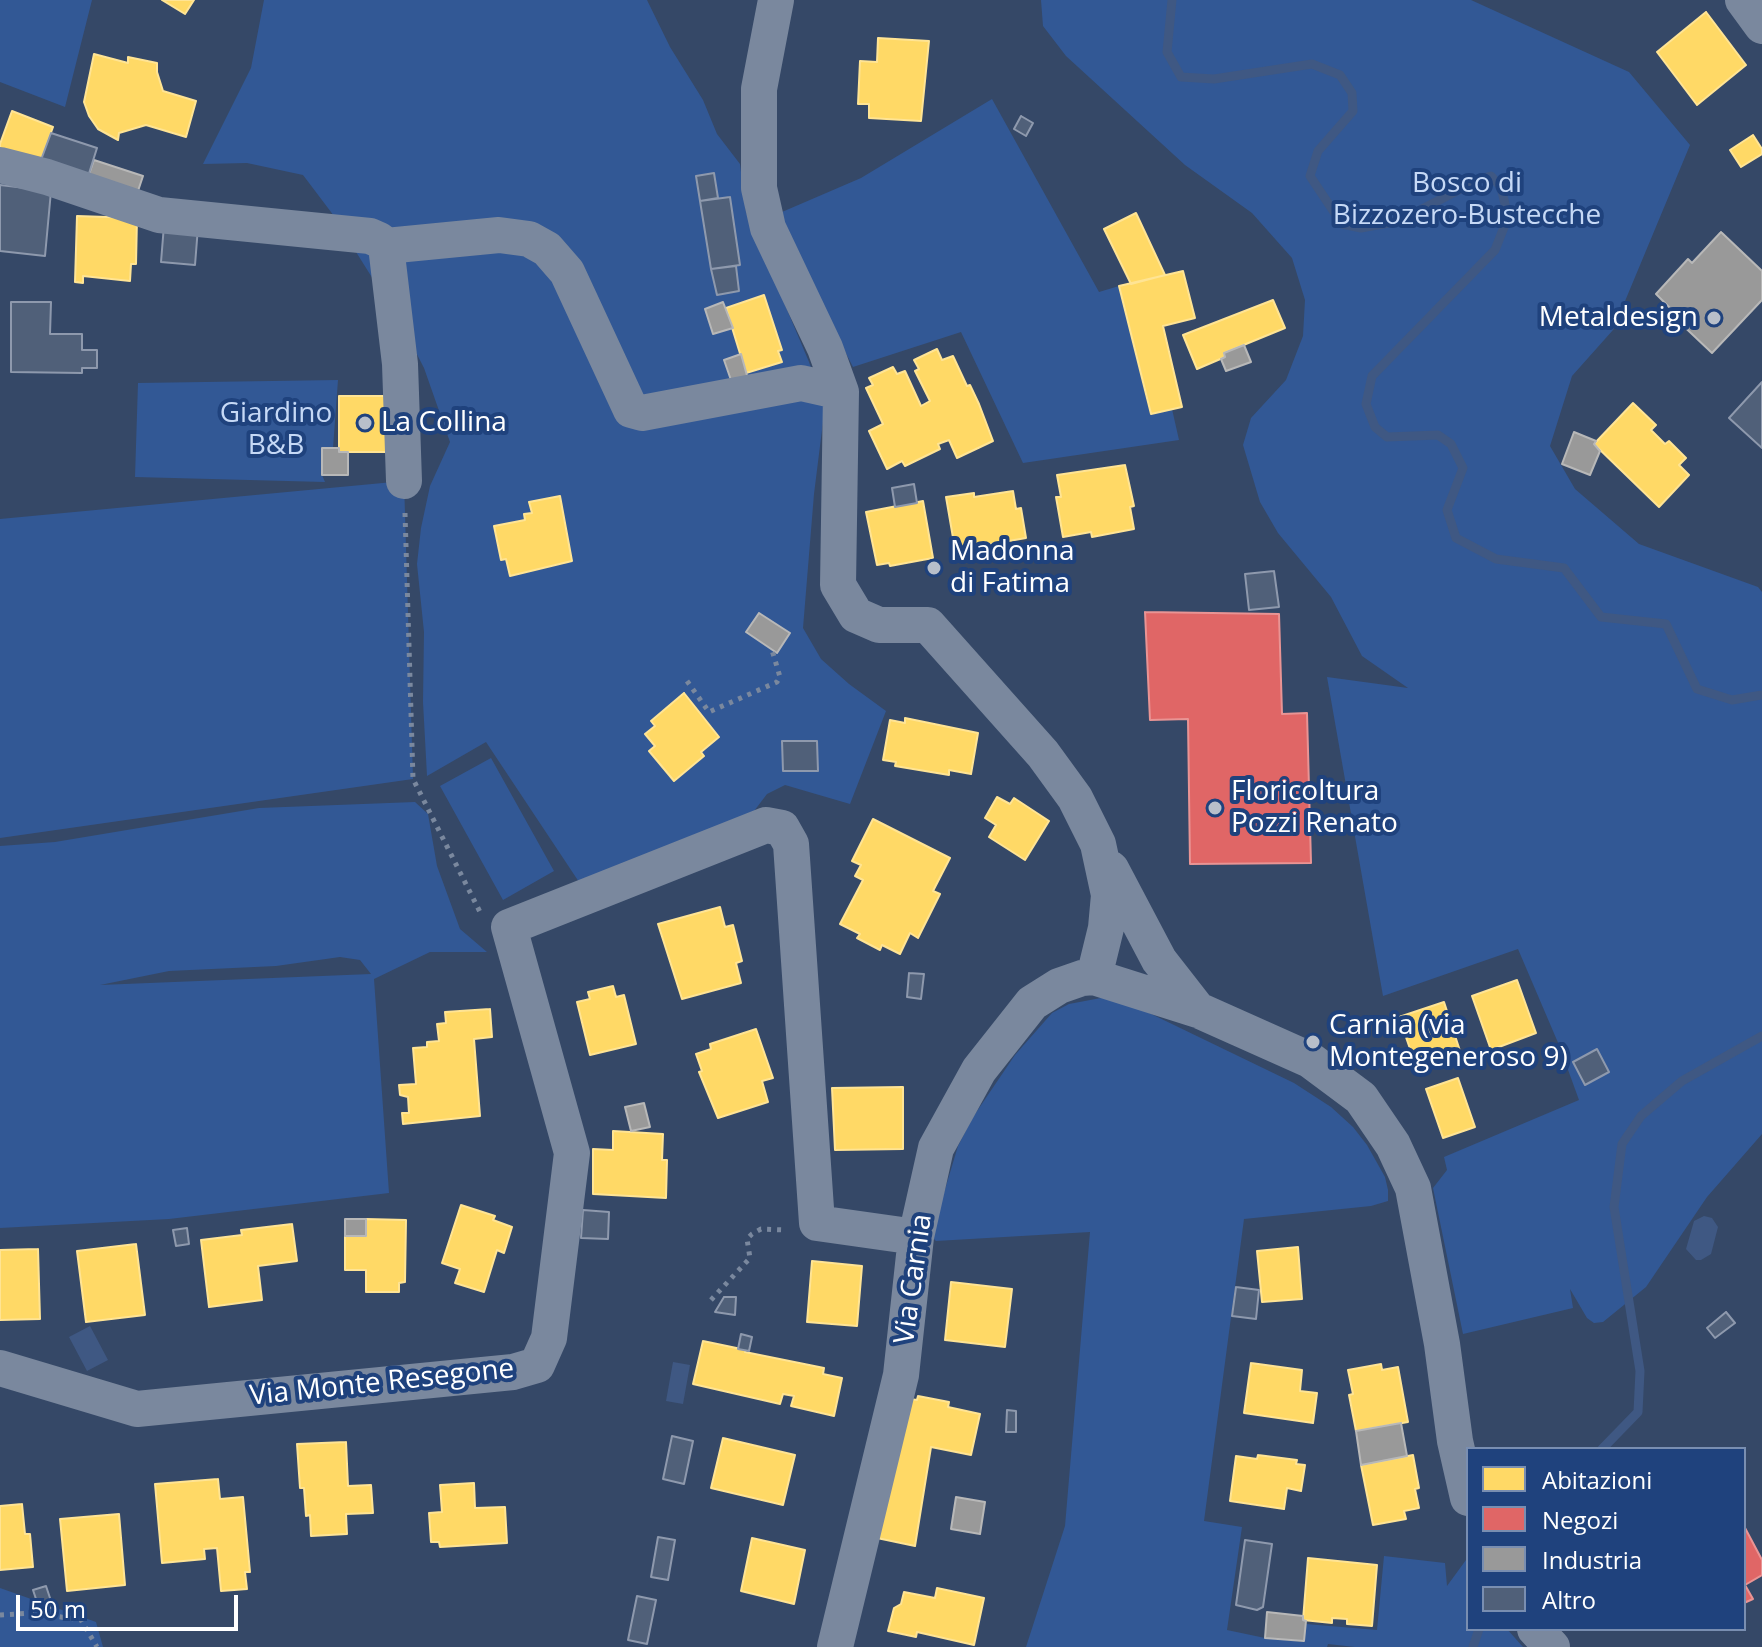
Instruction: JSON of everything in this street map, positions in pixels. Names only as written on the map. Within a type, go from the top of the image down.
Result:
[{"type":"street","points":[[776,0],[759,89],[759,188],[768,228],[825,348],[841,392],[838,585],[856,615],[879,625],[928,625],[1043,754],[1075,798],[1159,960],[1198,1010]]},
{"type":"street","points":[[1743,0],[1762,26]]},
{"type":"street","points":[[0,165],[47,177],[159,215],[370,236],[386,246],[499,235],[529,239],[547,249],[567,272],[631,410],[642,413],[801,383],[841,392]]},
{"type":"street","points":[[386,246],[400,364],[404,481]]},
{"type":"street","points":[[509,927],[766,825],[782,828],[791,844],[817,1223],[916,1237]]},
{"type":"street","points":[[1098,844],[1109,895],[1106,928],[1094,977],[1198,1010],[1310,1060],[1361,1098],[1393,1145],[1413,1188],[1442,1344],[1455,1441],[1466,1489]]},
{"type":"street","name":"Via Monte Resegone","points":[[0,1368],[137,1409],[513,1372],[537,1365],[549,1338],[572,1153],[509,927]]},
{"type":"street","name":"Via Carnia","points":[[835,1647],[901,1375],[916,1237],[936,1148],[979,1070],[1032,1003],[1059,986],[1094,977]]},
{"type":"street","points":[[1537,1631],[1552,1647]]},
{"type":"path","points":[[404,481],[413,779],[484,921],[509,927]]},
{"type":"path","points":[[687,681],[709,712],[777,682],[780,677],[772,650]]},
{"type":"path","points":[[711,1300],[750,1258],[747,1239],[752,1234],[761,1229],[799,1230],[817,1223]]},
{"type":"path","points":[[0,1615],[34,1613],[81,1620],[97,1647]]},
{"type":"green space","points":[[0,0],[92,0],[65,107],[0,82]]},
{"type":"green space","points":[[264,0],[647,0],[670,47],[703,100],[717,134],[740,164],[746,212],[825,406],[803,628],[821,659],[886,711],[850,804],[785,785],[767,794],[748,819],[581,885],[486,742],[427,776],[423,702],[424,632],[417,564],[430,486],[450,442],[424,368],[403,327],[331,212],[303,175],[247,163],[203,164],[251,68]]},
{"type":"green space","name":"Bosco di Bizzozero-Bustecche","points":[[1041,0],[1471,0],[1629,72],[1690,145],[1613,330],[1572,376],[1550,446],[1575,489],[1639,544],[1758,587],[1762,592],[1762,1134],[1707,1197],[1646,1287],[1603,1322],[1594,1323],[1587,1318],[1570,1289],[1573,1308],[1463,1334],[1433,1188],[1447,1170],[1444,1157],[1579,1100],[1518,949],[1383,996],[1327,677],[1408,688],[1362,656],[1331,597],[1278,533],[1260,502],[1243,445],[1251,418],[1286,380],[1303,336],[1305,300],[1292,258],[1252,213],[1185,165],[1066,56],[1043,26]]},
{"type":"green space","points":[[992,99],[1099,292],[1119,286],[1150,414],[1172,409],[1179,440],[1023,463],[961,332],[853,367],[775,215],[861,178]]},
{"type":"green space","name":"Giardino B&B","points":[[338,380],[333,448],[322,449],[325,482],[135,477],[138,383]]},
{"type":"green space","points":[[404,481],[413,779],[0,838],[0,519]]},
{"type":"green space","points":[[491,758],[554,871],[503,900],[440,786]]},
{"type":"green space","points":[[415,802],[428,814],[437,866],[460,929],[487,952],[430,952],[374,979],[389,1193],[169,1219],[0,1228],[0,846],[55,842],[259,808]],"holes":[[[340,957],[360,960],[371,974],[100,985],[169,971],[276,966]]]},
{"type":"green space","points":[[1106,997],[1143,1010],[1294,1083],[1331,1107],[1353,1127],[1385,1177],[1388,1201],[1371,1206],[1244,1219],[1204,1521],[1242,1527],[1227,1630],[1304,1642],[1306,1624],[1377,1630],[1384,1556],[1445,1563],[1447,1586],[1466,1560],[1466,1631],[1509,1631],[1523,1647],[1355,1647],[1328,1644],[1327,1647],[1026,1647],[1065,1526],[1090,1232],[936,1241],[931,1236],[958,1146],[973,1117],[1015,1055],[1052,1013],[1069,1004]]},
{"type":"green space","points":[[0,1588],[96,1622],[103,1647],[0,1647]]},
{"type":"shaded area","points":[[1704,1216],[1712,1218],[1718,1227],[1711,1254],[1696,1260],[1686,1249],[1694,1221]]},
{"type":"shaded area","points":[[90,1326],[108,1360],[87,1371],[69,1337]]},
{"type":"shaded area","points":[[673,1362],[690,1365],[683,1404],[666,1401]]},
{"type":"building: Abitazioni","points":[[162,0],[194,0],[185,14]]},
{"type":"building: Abitazioni","points":[[1706,12],[1746,65],[1697,105],[1657,52]]},
{"type":"building: Abitazioni","points":[[878,38],[929,41],[921,121],[869,118],[869,104],[858,104],[860,61],[877,62]]},
{"type":"building: Abitazioni","points":[[94,54],[128,63],[128,57],[157,63],[163,91],[196,101],[186,137],[146,125],[119,133],[118,140],[98,129],[84,102]]},
{"type":"building: Abitazioni","points":[[12,111],[53,127],[38,168],[0,153],[0,144]]},
{"type":"building: Abitazioni","points":[[1753,135],[1762,154],[1741,167],[1730,150]]},
{"type":"building: Abitazioni","points":[[1136,213],[1165,275],[1131,284],[1104,229]]},
{"type":"building: Abitazioni","points":[[77,216],[137,218],[136,264],[131,264],[130,281],[83,276],[83,283],[75,282]]},
{"type":"building: Abitazioni","points":[[1183,271],[1195,318],[1163,326],[1182,407],[1151,414],[1119,286]]},
{"type":"building: Abitazioni","points":[[764,295],[782,350],[778,351],[782,362],[746,373],[726,308]]},
{"type":"building: Abitazioni","points":[[1273,300],[1285,328],[1224,353],[1225,357],[1197,369],[1183,335]]},
{"type":"building: Abitazioni","points":[[937,349],[942,360],[953,356],[979,404],[993,441],[957,458],[949,440],[938,444],[940,449],[905,466],[902,461],[887,469],[869,431],[883,424],[866,388],[873,385],[869,378],[893,367],[897,374],[905,371],[921,406],[930,401],[915,371],[919,369],[914,360]]},
{"type":"building: Abitazioni","points":[[339,396],[388,396],[388,452],[339,452]]},
{"type":"building: Abitazioni","points":[[1633,403],[1656,425],[1651,430],[1665,444],[1669,441],[1686,458],[1679,465],[1689,475],[1659,507],[1594,444]]},
{"type":"building: Abitazioni","points":[[1125,465],[1134,506],[1130,507],[1134,529],[1092,537],[1091,532],[1063,537],[1056,497],[1061,497],[1057,475]]},
{"type":"building: Abitazioni","points":[[1013,491],[1016,509],[1021,508],[1026,538],[980,546],[980,551],[956,555],[946,497],[974,493],[974,497]]},
{"type":"building: Abitazioni","points":[[560,496],[572,561],[510,576],[506,559],[501,560],[494,526],[525,520],[524,514],[532,513],[529,502]]},
{"type":"building: Abitazioni","points":[[923,501],[933,558],[890,566],[889,563],[877,565],[866,512]]},
{"type":"building: Abitazioni","points":[[684,693],[719,737],[701,752],[704,756],[674,781],[649,751],[655,746],[645,734],[655,726],[651,721]]},
{"type":"building: Abitazioni","points":[[905,718],[978,733],[971,774],[949,770],[949,775],[895,766],[896,762],[883,760],[890,720],[905,723]]},
{"type":"building: Abitazioni","points":[[997,797],[1010,804],[1014,798],[1049,821],[1025,860],[989,837],[996,825],[985,818]]},
{"type":"building: Abitazioni","points":[[873,819],[950,858],[933,891],[940,894],[918,938],[910,933],[900,954],[882,945],[880,950],[857,938],[860,934],[840,924],[863,880],[855,876],[861,865],[852,861]]},
{"type":"building: Abitazioni","points":[[720,907],[725,927],[733,925],[742,961],[736,963],[741,983],[682,999],[658,924]]},
{"type":"building: Abitazioni","points":[[1517,980],[1536,1033],[1491,1050],[1472,996]]},
{"type":"building: Abitazioni","points":[[613,986],[616,997],[624,995],[636,1044],[590,1055],[577,1002],[590,999],[588,992]]},
{"type":"building: Abitazioni","points":[[1444,1002],[1461,1054],[1417,1069],[1399,1017]]},
{"type":"building: Abitazioni","points":[[490,1009],[492,1037],[474,1039],[480,1116],[403,1124],[402,1113],[409,1113],[408,1097],[400,1095],[399,1085],[416,1084],[413,1048],[427,1047],[427,1042],[439,1041],[437,1024],[446,1023],[445,1012]]},
{"type":"building: Abitazioni","points":[[756,1029],[773,1078],[762,1081],[768,1102],[718,1118],[699,1072],[702,1071],[696,1054],[711,1049],[710,1044]]},
{"type":"building: Abitazioni","points":[[1458,1078],[1475,1127],[1443,1138],[1426,1089]]},
{"type":"building: Abitazioni","points":[[903,1087],[903,1149],[835,1150],[832,1088]]},
{"type":"building: Abitazioni","points":[[613,1131],[663,1134],[662,1160],[667,1160],[666,1198],[593,1194],[593,1149],[613,1150]]},
{"type":"building: Abitazioni","points":[[461,1205],[495,1216],[493,1220],[512,1227],[504,1253],[497,1250],[484,1292],[455,1283],[460,1269],[442,1263]]},
{"type":"building: Abitazioni","points":[[366,1219],[406,1220],[405,1282],[399,1283],[399,1292],[366,1292],[366,1270],[345,1270],[345,1236],[366,1236]]},
{"type":"building: Abitazioni","points":[[292,1224],[297,1261],[258,1266],[262,1300],[209,1307],[201,1240],[242,1235],[241,1230]]},
{"type":"building: Abitazioni","points":[[136,1244],[145,1315],[86,1322],[77,1251]]},
{"type":"building: Abitazioni","points":[[1298,1247],[1302,1299],[1262,1302],[1257,1251]]},
{"type":"building: Abitazioni","points":[[38,1249],[40,1319],[0,1320],[0,1250]]},
{"type":"building: Abitazioni","points":[[812,1261],[862,1266],[857,1326],[807,1322]]},
{"type":"building: Abitazioni","points":[[951,1282],[1012,1289],[1005,1347],[945,1340]]},
{"type":"building: Abitazioni","points":[[703,1341],[824,1368],[823,1374],[842,1378],[834,1416],[791,1406],[794,1396],[783,1394],[780,1404],[693,1384]]},
{"type":"building: Abitazioni","points":[[1251,1363],[1302,1370],[1300,1391],[1317,1393],[1313,1423],[1244,1413]]},
{"type":"building: Abitazioni","points":[[1381,1364],[1382,1370],[1398,1367],[1408,1422],[1356,1431],[1348,1370]]},
{"type":"building: Abitazioni","points":[[918,1396],[949,1402],[948,1407],[980,1414],[971,1455],[931,1447],[915,1546],[877,1538],[910,1399],[917,1400]]},
{"type":"building: Abitazioni","points":[[723,1438],[795,1455],[783,1505],[711,1488]]},
{"type":"building: Abitazioni","points":[[346,1442],[348,1486],[371,1485],[373,1513],[346,1514],[347,1534],[311,1536],[304,1488],[300,1488],[297,1444]]},
{"type":"building: Abitazioni","points":[[1258,1455],[1297,1460],[1296,1464],[1305,1465],[1301,1491],[1287,1488],[1284,1509],[1230,1501],[1236,1456],[1257,1459]]},
{"type":"building: Abitazioni","points":[[1413,1455],[1419,1508],[1404,1511],[1406,1519],[1373,1525],[1361,1465]]},
{"type":"building: Abitazioni","points":[[218,1479],[220,1499],[243,1497],[250,1572],[245,1572],[247,1589],[221,1591],[217,1548],[204,1549],[205,1559],[162,1563],[155,1484]]},
{"type":"building: Abitazioni","points":[[474,1483],[475,1508],[505,1507],[507,1543],[440,1547],[439,1542],[431,1542],[429,1513],[442,1512],[440,1485]]},
{"type":"building: Abitazioni","points":[[22,1504],[25,1534],[30,1534],[33,1567],[0,1570],[0,1506]]},
{"type":"building: Abitazioni","points":[[119,1514],[125,1585],[67,1591],[60,1519]]},
{"type":"building: Abitazioni","points":[[752,1538],[805,1550],[794,1604],[741,1591]]},
{"type":"building: Abitazioni","points":[[1308,1558],[1377,1565],[1372,1626],[1347,1624],[1347,1619],[1332,1618],[1332,1623],[1303,1620]]},
{"type":"building: Abitazioni","points":[[937,1588],[984,1598],[974,1645],[917,1632],[916,1637],[888,1631],[894,1608],[901,1604],[904,1592],[935,1598]]},
{"type":"building: Negozi","points":[[1145,612],[1279,614],[1282,714],[1307,713],[1311,863],[1190,864],[1188,719],[1150,720]]},
{"type":"building: Negozi","points":[[1746,1530],[1762,1560],[1762,1575],[1746,1584]]},
{"type":"building: Negozi","points":[[1746,1587],[1753,1599],[1746,1602]]},
{"type":"building: Industria","points":[[94,160],[143,176],[135,200],[86,183]]},
{"type":"building: Industria","points":[[1721,232],[1762,271],[1762,300],[1712,353],[1675,318],[1677,315],[1656,294],[1688,259],[1692,263]]},
{"type":"building: Industria","points":[[723,302],[733,328],[713,334],[705,309]]},
{"type":"building: Industria","points":[[1244,345],[1251,362],[1226,371],[1221,359],[1225,357],[1224,353]]},
{"type":"building: Industria","points":[[741,354],[748,379],[732,383],[724,360]]},
{"type":"building: Industria","points":[[1574,432],[1596,441],[1594,444],[1600,451],[1590,475],[1562,464]]},
{"type":"building: Industria","points":[[322,448],[339,448],[339,452],[348,452],[348,475],[322,475]]},
{"type":"building: Industria","points":[[759,613],[790,633],[777,653],[746,632]]},
{"type":"building: Industria","points":[[644,1103],[650,1127],[631,1131],[625,1107]]},
{"type":"building: Industria","points":[[345,1219],[366,1219],[366,1236],[345,1236]]},
{"type":"building: Industria","points":[[1401,1423],[1407,1456],[1361,1465],[1356,1431]]},
{"type":"building: Industria","points":[[956,1497],[985,1502],[980,1534],[951,1529]]},
{"type":"building: Industria","points":[[1267,1612],[1303,1616],[1306,1621],[1304,1641],[1265,1638]]},
{"type":"building: Altro","points":[[1021,116],[1033,123],[1026,136],[1014,129]]},
{"type":"building: Altro","points":[[51,133],[97,148],[86,183],[38,168]]},
{"type":"building: Altro","points":[[714,173],[718,198],[700,201],[696,176]]},
{"type":"building: Altro","points":[[0,185],[51,191],[45,256],[0,251]]},
{"type":"building: Altro","points":[[730,197],[740,265],[711,269],[700,201]]},
{"type":"building: Altro","points":[[164,225],[198,227],[195,265],[161,262]]},
{"type":"building: Altro","points":[[736,266],[739,291],[717,295],[711,269]]},
{"type":"building: Altro","points":[[11,302],[51,302],[50,334],[82,334],[82,350],[97,350],[97,368],[82,368],[82,373],[11,372]]},
{"type":"building: Altro","points":[[1762,382],[1762,448],[1729,418]]},
{"type":"building: Altro","points":[[914,484],[917,503],[895,507],[892,488]]},
{"type":"building: Altro","points":[[1274,571],[1279,607],[1249,610],[1245,574]]},
{"type":"building: Altro","points":[[782,741],[817,741],[818,771],[783,771]]},
{"type":"building: Altro","points":[[909,973],[924,974],[921,999],[907,997]]},
{"type":"building: Altro","points":[[1597,1049],[1609,1072],[1585,1085],[1573,1062]]},
{"type":"building: Altro","points":[[583,1210],[609,1212],[608,1239],[581,1238]]},
{"type":"building: Altro","points":[[187,1228],[189,1244],[176,1246],[173,1230]]},
{"type":"building: Altro","points":[[1236,1287],[1259,1290],[1256,1319],[1232,1316]]},
{"type":"building: Altro","points":[[724,1297],[736,1297],[735,1315],[715,1312]]},
{"type":"building: Altro","points":[[1726,1312],[1735,1323],[1715,1338],[1707,1328]]},
{"type":"building: Altro","points":[[741,1334],[752,1337],[749,1351],[738,1349]]},
{"type":"building: Altro","points":[[1007,1410],[1016,1411],[1016,1432],[1006,1432]]},
{"type":"building: Altro","points":[[672,1436],[693,1441],[684,1484],[663,1479]]},
{"type":"building: Altro","points":[[658,1537],[675,1540],[668,1580],[651,1577]]},
{"type":"building: Altro","points":[[1245,1540],[1272,1544],[1263,1607],[1257,1610],[1236,1605]]},
{"type":"building: Altro","points":[[46,1586],[53,1607],[40,1611],[33,1590]]},
{"type":"building: Altro","points":[[637,1596],[656,1600],[647,1644],[628,1640]]},
{"type":"waterway","points":[[1172,0],[1167,52],[1181,77],[1214,79],[1312,64],[1340,75],[1352,93],[1353,111],[1318,151],[1310,176],[1342,224],[1361,228],[1399,221],[1491,176],[1501,187],[1508,217],[1495,250],[1372,376],[1366,404],[1375,427],[1387,437],[1438,435],[1451,444],[1463,468],[1447,510],[1456,538],[1496,559],[1564,568],[1601,617],[1666,624],[1697,689],[1732,700],[1762,695]]},
{"type":"waterway","points":[[1604,1447],[1638,1412],[1640,1371],[1614,1207],[1622,1144],[1641,1116],[1682,1081],[1762,1036]]},
{"type":"waterway","points":[[1473,1647],[1478,1631]]},
{"type":"place","name":"Metaldesign","points":[[1714,318]]},
{"type":"place","name":"La Collina","points":[[365,423]]},
{"type":"place","name":"Madonna di Fatima","points":[[934,568]]},
{"type":"place","name":"Floricoltura Pozzi Renato","points":[[1215,808]]},
{"type":"place","name":"Carnia (via Montegeneroso 9)","points":[[1313,1042]]}]
